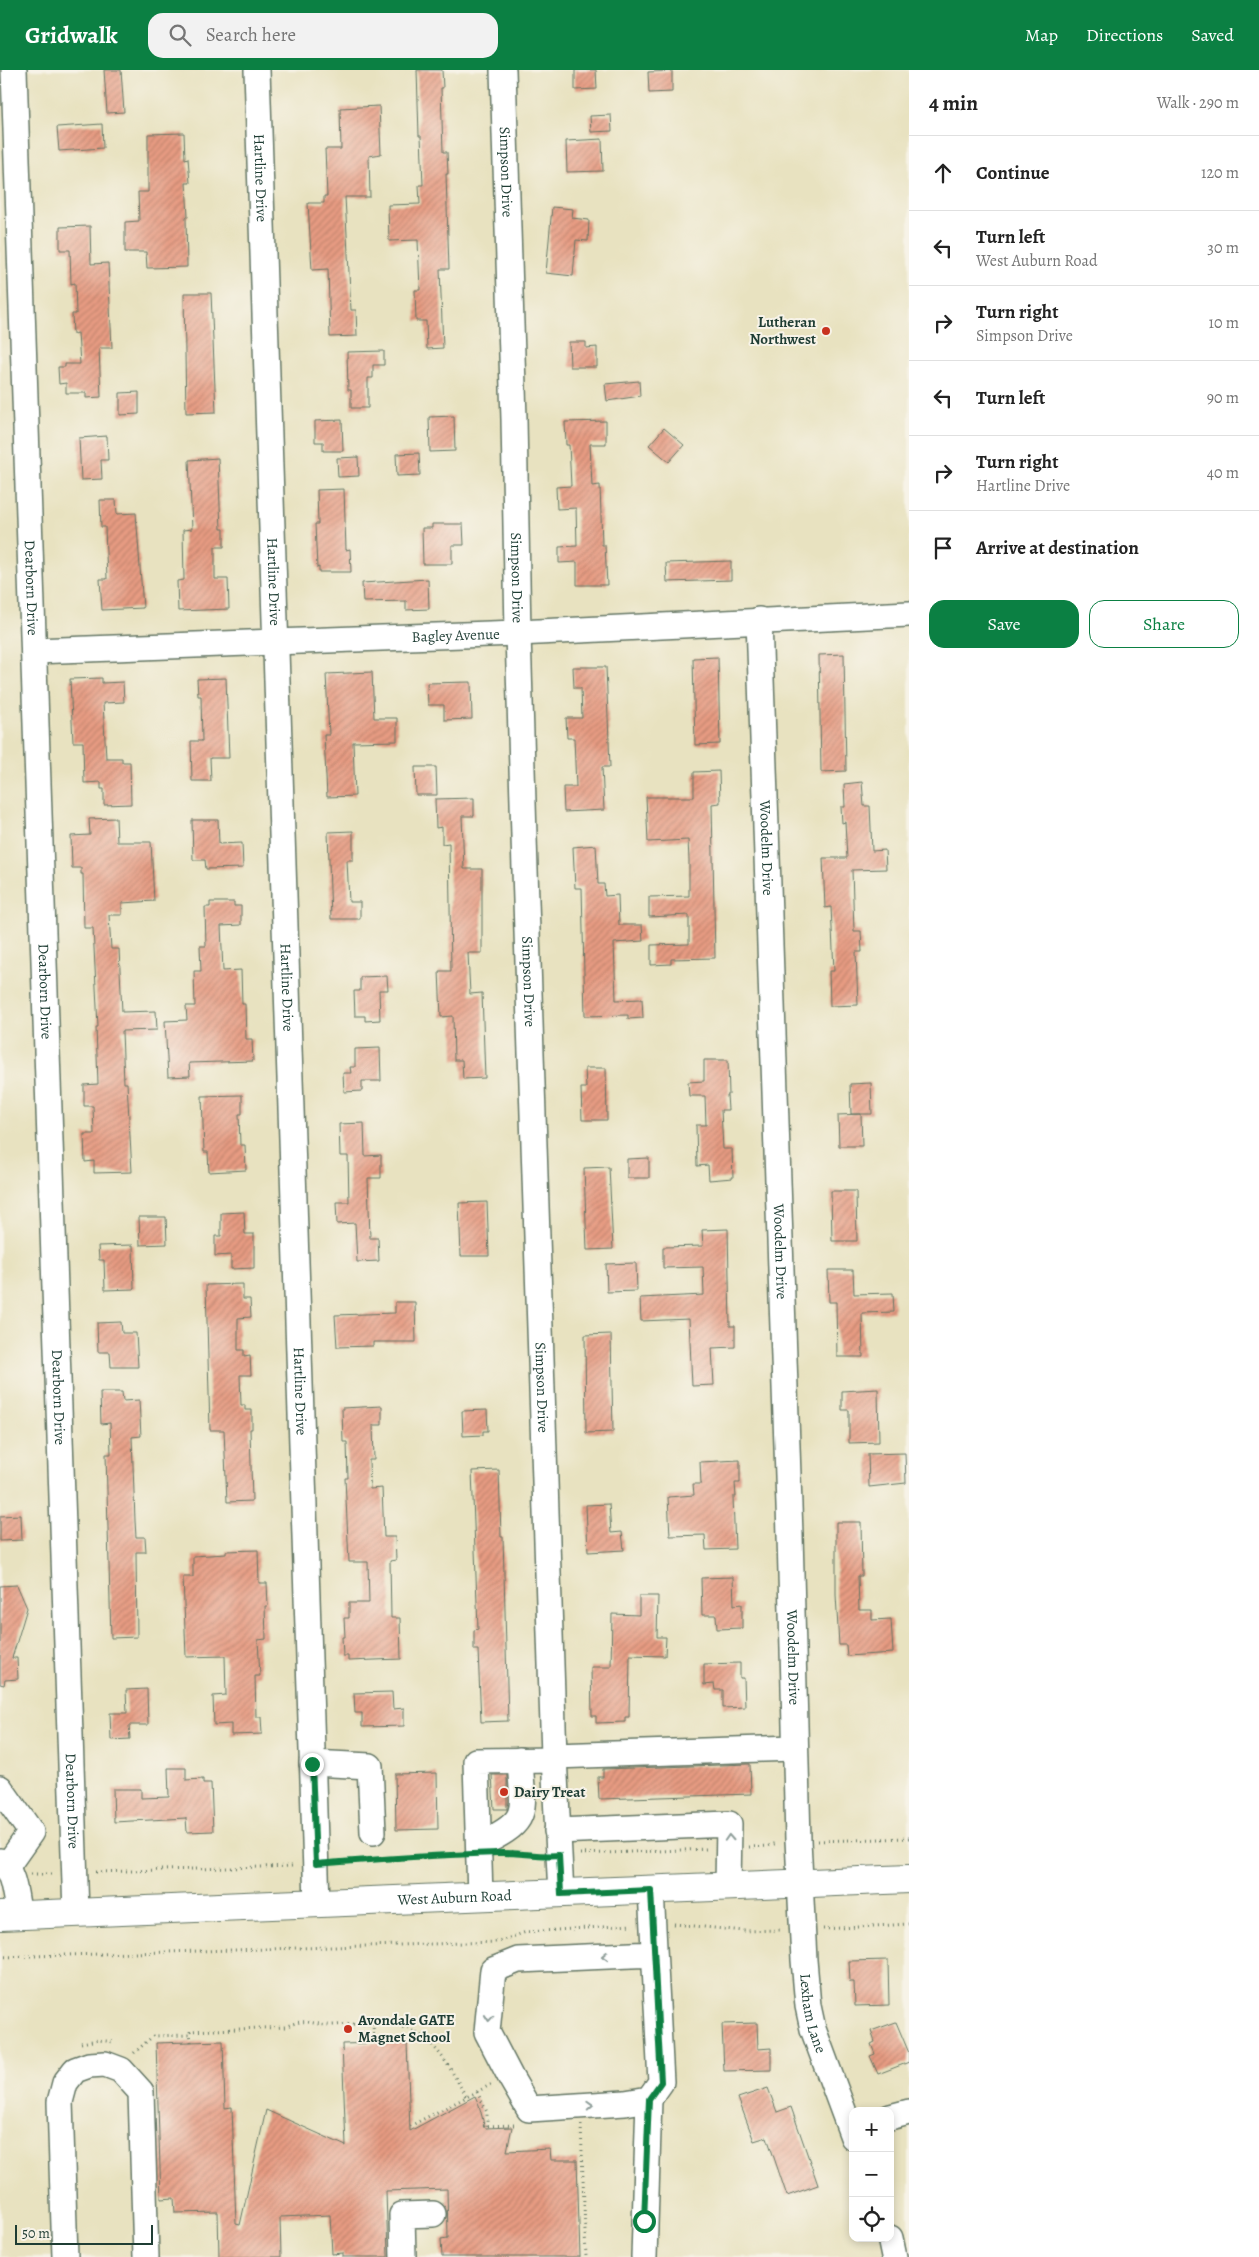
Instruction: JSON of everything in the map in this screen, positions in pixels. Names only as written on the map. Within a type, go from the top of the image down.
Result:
[{"type":"main road","name":"West Auburn Road","points":[[9,1916],[909,1879]]},
{"type":"street","name":"Dearborn Drive","points":[[14,70],[76,1914]]},
{"type":"street","name":"Hartline Drive","points":[[257,70],[317,1903]]},
{"type":"street","name":"Simpson Drive","points":[[503,70],[514,419],[518,633],[554,1758],[561,1894]]},
{"type":"street","name":"Bagley Avenue","points":[[34,651],[518,633],[909,614]]},
{"type":"street","name":"Woodelm Drive","points":[[759,620],[790,1515],[800,1884]]},
{"type":"street","points":[[480,1897],[476,1761],[795,1748]]},
{"type":"street","points":[[479,1849],[504,1833],[520,1818],[522,1804],[520,1760]]},
{"type":"street","points":[[312,1764],[370,1766],[373,1832]]},
{"type":"street","points":[[4,1803],[31,1832],[6,1867],[9,1916]]},
{"type":"street","points":[[558,1843],[729,1824],[728,1887]]},
{"type":"street","name":"Lexham Lane","points":[[800,1884],[808,2006],[816,2037],[849,2124]]},
{"type":"street","points":[[644,2257],[649,2099],[661,2082],[651,1890]]},
{"type":"street","points":[[649,2099],[625,2103],[530,2109],[487,2032],[493,1970],[518,1960],[654,1954]]},
{"type":"street","points":[[65,2257],[60,2102],[65,2083],[75,2070],[89,2065],[105,2064],[121,2070],[140,2092],[146,2257]]},
{"type":"street","points":[[894,2116],[909,2112]]},
{"type":"street","points":[[403,2257],[402,2215],[433,2214]]},
{"type":"street","points":[[891,2242],[894,2257]]},
{"type":"path","points":[[6,1867],[75,1873],[316,1864],[479,1849],[545,1856],[558,1843],[730,1848],[768,1846],[787,1839],[822,1841],[909,1838]]},
{"type":"path","points":[[672,1924],[744,1931],[789,1930]]},
{"type":"path","points":[[816,1929],[909,1924]]},
{"type":"path","points":[[0,1957],[498,1942],[526,1932],[631,1925]]},
{"type":"path","points":[[191,2042],[190,2030],[285,2027],[298,2021],[308,2020],[324,2025],[373,2023],[400,2026],[429,2040],[446,2060],[466,2097]]},
{"type":"path","points":[[373,2023],[374,2043]]},
{"type":"path","points":[[134,2053],[153,2036],[190,2035]]},
{"type":"path","points":[[76,2046],[98,2040],[116,2043]]},
{"type":"path","points":[[128,2049],[138,2058]]},
{"type":"path","points":[[410,2126],[496,2083]]},
{"type":"path","points":[[477,2092],[487,2112],[485,2126],[516,2125]]},
{"type":"building","points":[[104,70],[121,70],[124,112],[107,113]]},
{"type":"building","points":[[417,70],[442,70],[443,152],[447,152],[448,174],[446,174],[449,269],[440,269],[443,348],[427,349],[426,321],[416,321],[415,290],[420,290],[418,240],[389,241],[388,205],[420,204],[419,185],[423,185]]},
{"type":"building","points":[[575,70],[596,70],[597,89],[575,90]]},
{"type":"building","points":[[672,71],[672,92],[649,93],[648,72]]},
{"type":"building","points":[[379,106],[381,154],[369,156],[370,197],[345,197],[351,310],[356,310],[357,336],[330,337],[328,269],[312,270],[308,203],[324,203],[324,196],[327,196],[325,149],[341,149],[340,108]]},
{"type":"building","points":[[611,115],[612,131],[591,132],[590,116]]},
{"type":"building","points":[[102,124],[103,148],[59,151],[57,127]]},
{"type":"building","points":[[184,133],[185,159],[188,158],[190,183],[186,183],[188,217],[186,217],[187,267],[147,268],[146,252],[125,252],[125,222],[139,221],[138,192],[148,192],[148,134]]},
{"type":"building","points":[[602,139],[603,171],[567,172],[566,141]]},
{"type":"building","points":[[552,207],[573,209],[572,218],[589,220],[588,241],[576,240],[573,276],[546,273]]},
{"type":"building","points":[[90,226],[91,264],[108,263],[112,348],[99,348],[101,397],[86,398],[86,393],[66,393],[66,383],[59,384],[58,367],[65,367],[65,364],[80,364],[78,333],[73,334],[72,314],[76,314],[75,283],[71,284],[70,250],[60,250],[60,227]]},
{"type":"building","points":[[184,293],[211,293],[216,412],[186,413]]},
{"type":"building","points":[[569,342],[586,342],[586,348],[597,347],[597,367],[570,367]]},
{"type":"building","points":[[384,351],[384,365],[373,365],[373,378],[368,378],[368,408],[351,408],[351,390],[348,390],[347,352]]},
{"type":"building","points":[[639,381],[640,396],[607,401],[605,384]]},
{"type":"building","points":[[139,392],[139,414],[120,415],[120,393]]},
{"type":"building","points":[[454,416],[455,451],[430,452],[429,417]]},
{"type":"building","points":[[342,420],[343,451],[323,451],[323,442],[315,442],[315,421]]},
{"type":"building","points":[[606,421],[606,444],[590,444],[592,486],[600,485],[602,545],[605,545],[607,585],[577,585],[577,562],[559,563],[559,547],[577,546],[576,508],[557,509],[556,487],[571,486],[569,445],[566,445],[565,422]]},
{"type":"building","points":[[664,428],[684,445],[669,462],[649,445]]},
{"type":"building","points":[[107,436],[108,460],[101,460],[102,479],[81,480],[79,438]]},
{"type":"building","points":[[419,453],[420,475],[397,476],[396,454]]},
{"type":"building","points":[[358,457],[359,476],[338,477],[337,458]]},
{"type":"building","points":[[218,458],[221,529],[224,529],[224,547],[215,547],[215,579],[228,579],[229,609],[178,611],[177,581],[184,580],[183,530],[192,529],[189,460]]},
{"type":"building","points":[[344,489],[346,550],[350,549],[351,572],[319,572],[319,567],[317,568],[315,524],[318,524],[317,490]]},
{"type":"building","points":[[100,500],[116,500],[117,514],[136,513],[143,608],[102,610],[100,579],[107,579],[105,527],[101,527]]},
{"type":"building","points":[[432,524],[463,524],[464,545],[452,545],[452,564],[423,564],[422,528],[432,528]]},
{"type":"building","points":[[731,561],[731,580],[667,582],[666,563]]},
{"type":"building","points":[[428,579],[429,609],[406,610],[406,601],[363,602],[362,583]]},
{"type":"building","points":[[844,654],[846,771],[821,772],[819,655]]},
{"type":"building","points":[[718,657],[720,744],[695,745],[693,658]]},
{"type":"building","points":[[573,667],[606,667],[610,767],[602,767],[604,810],[564,812],[563,787],[576,787],[574,738],[567,738],[566,718],[582,718],[581,688],[574,688]]},
{"type":"building","points":[[372,672],[374,718],[397,718],[397,741],[353,742],[355,796],[327,797],[324,735],[329,735],[326,674]]},
{"type":"building","points":[[102,678],[102,683],[123,682],[124,702],[103,703],[106,758],[122,758],[122,762],[130,762],[131,804],[104,805],[104,789],[101,789],[101,782],[84,783],[83,742],[73,742],[70,679]]},
{"type":"building","points":[[226,678],[229,758],[210,758],[211,781],[192,781],[191,741],[202,741],[201,696],[198,696],[197,679]]},
{"type":"building","points":[[471,682],[472,719],[444,720],[444,705],[428,705],[427,683]]},
{"type":"building","points":[[415,767],[436,767],[437,795],[416,795]]},
{"type":"building","points":[[719,771],[720,803],[712,804],[715,958],[671,959],[671,964],[651,965],[651,945],[689,944],[689,915],[649,917],[649,897],[689,896],[689,860],[688,840],[648,842],[646,797],[694,797],[694,772]]},
{"type":"building","points":[[862,782],[864,806],[870,806],[872,851],[885,850],[886,869],[852,870],[854,931],[861,931],[862,952],[856,952],[858,1005],[830,1006],[829,971],[834,971],[831,907],[825,908],[823,858],[847,858],[845,822],[842,823],[841,807],[845,807],[844,784]]},
{"type":"building","points":[[474,798],[474,816],[462,816],[464,869],[482,869],[482,953],[468,953],[470,994],[482,993],[485,1078],[463,1079],[462,1060],[454,1060],[453,1016],[441,1017],[439,971],[451,971],[449,843],[442,844],[442,827],[436,828],[435,799]]},
{"type":"building","points":[[116,818],[117,842],[151,842],[154,901],[122,903],[122,915],[109,915],[111,949],[119,949],[122,1012],[156,1011],[157,1030],[122,1031],[124,1083],[127,1083],[132,1172],[94,1173],[94,1161],[85,1162],[84,1134],[94,1134],[93,1106],[84,1106],[84,1085],[98,1084],[96,1027],[98,1027],[93,928],[84,928],[83,874],[81,874],[81,868],[72,868],[71,836],[90,835],[89,819]]},
{"type":"building","points":[[192,820],[218,820],[219,844],[242,843],[243,868],[206,869],[205,860],[193,860]]},
{"type":"building","points":[[353,831],[353,860],[347,860],[349,902],[360,902],[360,919],[331,919],[328,832]]},
{"type":"building","points":[[596,845],[598,884],[604,884],[605,896],[618,895],[619,925],[642,925],[643,941],[614,943],[616,1000],[642,999],[643,1018],[628,1019],[628,1015],[585,1016],[582,888],[575,888],[573,847]]},
{"type":"building","points":[[210,902],[234,902],[234,906],[241,906],[241,925],[221,926],[223,971],[241,970],[242,1004],[245,1004],[246,1039],[252,1039],[253,1061],[189,1063],[190,1076],[168,1077],[165,1021],[187,1020],[186,1006],[195,1006],[194,971],[201,971],[200,946],[206,946],[205,907],[210,907]]},
{"type":"building","points":[[387,976],[388,990],[379,990],[380,1020],[365,1021],[365,1016],[355,1016],[354,991],[360,991],[360,977]]},
{"type":"building","points":[[380,1048],[381,1081],[362,1081],[362,1091],[344,1092],[343,1073],[351,1073],[350,1067],[355,1067],[355,1049]]},
{"type":"building","points":[[704,1060],[728,1060],[728,1110],[721,1110],[723,1149],[732,1149],[733,1178],[709,1180],[708,1165],[697,1166],[696,1125],[706,1125],[705,1096],[689,1096],[688,1082],[704,1081]]},
{"type":"building","points":[[585,1068],[606,1068],[607,1120],[582,1120],[581,1088],[586,1088]]},
{"type":"building","points":[[871,1083],[872,1114],[851,1114],[850,1084]]},
{"type":"building","points":[[242,1095],[242,1114],[239,1114],[240,1145],[245,1145],[246,1170],[209,1172],[208,1152],[204,1152],[202,1096]]},
{"type":"building","points":[[861,1114],[862,1146],[839,1146],[838,1115]]},
{"type":"building","points":[[364,1123],[365,1156],[381,1155],[381,1178],[368,1178],[370,1238],[378,1238],[379,1261],[357,1262],[355,1223],[337,1224],[336,1202],[349,1202],[348,1156],[340,1156],[339,1124]]},
{"type":"building","points":[[649,1158],[649,1178],[627,1178],[627,1159]]},
{"type":"building","points":[[609,1167],[613,1249],[587,1250],[584,1168]]},
{"type":"building","points":[[831,1191],[856,1191],[857,1241],[832,1241]]},
{"type":"building","points":[[487,1202],[489,1256],[461,1256],[459,1203]]},
{"type":"building","points":[[244,1212],[245,1234],[254,1234],[254,1268],[231,1269],[231,1255],[215,1256],[215,1236],[221,1236],[221,1213]]},
{"type":"building","points":[[139,1217],[166,1217],[167,1244],[140,1245]]},
{"type":"building","points":[[728,1229],[730,1326],[735,1326],[735,1347],[712,1348],[714,1385],[692,1386],[689,1319],[641,1321],[640,1298],[704,1295],[703,1267],[663,1268],[663,1247],[703,1246],[702,1230]]},
{"type":"building","points":[[133,1245],[134,1289],[105,1290],[104,1260],[99,1260],[98,1246]]},
{"type":"building","points":[[636,1263],[637,1291],[607,1292],[606,1264]]},
{"type":"building","points":[[828,1270],[853,1270],[854,1294],[893,1293],[894,1312],[862,1313],[863,1357],[837,1357],[836,1302],[829,1302]]},
{"type":"building","points":[[243,1284],[243,1299],[250,1299],[251,1317],[238,1318],[238,1350],[244,1350],[244,1356],[250,1355],[251,1375],[240,1375],[241,1405],[245,1405],[245,1410],[252,1410],[252,1429],[250,1429],[252,1501],[227,1502],[224,1430],[210,1430],[206,1285]]},
{"type":"building","points":[[395,1302],[415,1302],[416,1342],[373,1342],[373,1346],[337,1347],[335,1315],[395,1313]]},
{"type":"building","points":[[121,1322],[122,1333],[136,1333],[138,1367],[111,1367],[110,1352],[98,1352],[97,1323]]},
{"type":"building","points":[[611,1334],[613,1432],[586,1433],[585,1335]]},
{"type":"building","points":[[878,1389],[879,1442],[849,1443],[849,1410],[842,1410],[842,1391]]},
{"type":"building","points":[[100,1392],[122,1392],[123,1401],[139,1400],[141,1436],[132,1437],[135,1521],[136,1537],[145,1537],[146,1552],[136,1552],[137,1637],[111,1638],[106,1454],[111,1454],[110,1423],[101,1424]]},
{"type":"building","points":[[382,1406],[382,1425],[373,1425],[374,1460],[369,1460],[370,1489],[382,1488],[384,1537],[395,1537],[396,1560],[390,1561],[391,1618],[400,1618],[401,1659],[348,1661],[348,1656],[343,1656],[342,1637],[345,1637],[344,1618],[349,1618],[349,1603],[369,1603],[368,1562],[349,1562],[345,1478],[348,1478],[347,1442],[343,1442],[342,1408]]},
{"type":"building","points":[[487,1410],[488,1431],[483,1431],[483,1435],[463,1436],[462,1411]]},
{"type":"building","points":[[905,1453],[906,1483],[869,1487],[868,1454]]},
{"type":"building","points":[[740,1460],[740,1483],[735,1483],[736,1497],[733,1497],[735,1549],[706,1550],[705,1535],[670,1536],[668,1497],[694,1495],[693,1484],[701,1484],[700,1462]]},
{"type":"building","points":[[499,1470],[501,1537],[503,1537],[508,1721],[481,1722],[478,1650],[474,1650],[474,1630],[478,1629],[472,1471]]},
{"type":"building","points":[[609,1504],[611,1533],[622,1532],[624,1550],[588,1552],[586,1505]]},
{"type":"building","points":[[21,1515],[22,1540],[0,1541],[0,1516]]},
{"type":"building","points":[[836,1522],[861,1522],[862,1576],[858,1576],[859,1610],[872,1610],[872,1620],[891,1619],[893,1653],[847,1656],[846,1645],[839,1645],[836,1595]]},
{"type":"building","points":[[258,1550],[259,1583],[267,1583],[268,1606],[265,1606],[266,1639],[258,1640],[260,1676],[255,1676],[256,1717],[261,1717],[262,1734],[231,1735],[231,1724],[214,1725],[213,1696],[226,1695],[225,1656],[186,1657],[183,1577],[193,1577],[193,1556],[226,1554],[226,1551]]},
{"type":"building","points":[[733,1577],[734,1605],[742,1604],[742,1628],[717,1629],[716,1615],[702,1615],[701,1578]]},
{"type":"building","points":[[17,1585],[27,1608],[12,1658],[17,1658],[18,1679],[5,1680],[4,1685],[0,1684],[0,1586]]},
{"type":"building","points":[[639,1596],[658,1596],[657,1637],[666,1637],[665,1656],[630,1655],[629,1717],[625,1717],[625,1722],[596,1723],[596,1716],[592,1716],[591,1667],[611,1667],[612,1614],[639,1615]]},
{"type":"building","points":[[740,1663],[740,1678],[744,1678],[745,1707],[723,1708],[723,1690],[715,1690],[714,1684],[704,1685],[704,1664]]},
{"type":"building","points":[[147,1689],[148,1725],[129,1725],[130,1739],[111,1740],[110,1713],[127,1713],[126,1690]]},
{"type":"building","points":[[392,1692],[393,1709],[404,1708],[404,1726],[362,1727],[362,1713],[355,1713],[354,1693]]},
{"type":"building","points":[[750,1764],[751,1794],[599,1799],[598,1777],[603,1777],[603,1769]]},
{"type":"building","points":[[168,1768],[186,1768],[186,1780],[203,1779],[203,1783],[211,1783],[213,1831],[187,1832],[186,1818],[114,1822],[113,1789],[141,1789],[141,1798],[169,1797]]},
{"type":"building","points":[[437,1773],[438,1829],[396,1830],[395,1774]]},
{"type":"building","name":"Dairy Treat","points":[[492,1775],[507,1775],[507,1809],[494,1809]]},
{"type":"building","points":[[888,1960],[889,2005],[855,2006],[854,1982],[850,1982],[849,1961]]},
{"type":"building","points":[[896,2022],[909,2053],[909,2062],[878,2074],[870,2056],[875,2054],[871,2044],[875,2042],[871,2031]]},
{"type":"building","points":[[757,2023],[758,2049],[771,2048],[771,2070],[724,2071],[722,2024]]},
{"type":"building","points":[[223,2041],[225,2108],[232,2107],[236,2224],[240,2225],[266,2110],[346,2146],[342,2044],[407,2042],[410,2131],[475,2096],[485,2128],[512,2127],[507,2151],[550,2149],[551,2160],[577,2160],[580,2257],[442,2257],[441,2239],[448,2238],[447,2189],[386,2191],[388,2257],[343,2257],[343,2253],[332,2254],[330,2215],[280,2217],[281,2257],[219,2257],[218,2212],[175,2213],[174,2198],[161,2199],[156,2043]]},
{"type":"building","points":[[768,2088],[777,2112],[791,2107],[818,2185],[787,2196],[767,2137],[754,2141],[738,2098]]},
{"type":"place","name":"Lutheran Northwest","points":[[826,331]]},
{"type":"place","name":"Dairy Treat","points":[[504,1792]]},
{"type":"place","name":"Avondale GATE Magnet School","points":[[348,2029]]},
{"type":"route","points":[[312,1764],[316,1864],[404,1856],[518,1852],[545,1856],[559,1855],[561,1894],[651,1890],[661,2082],[649,2099],[644,2221]]}]
